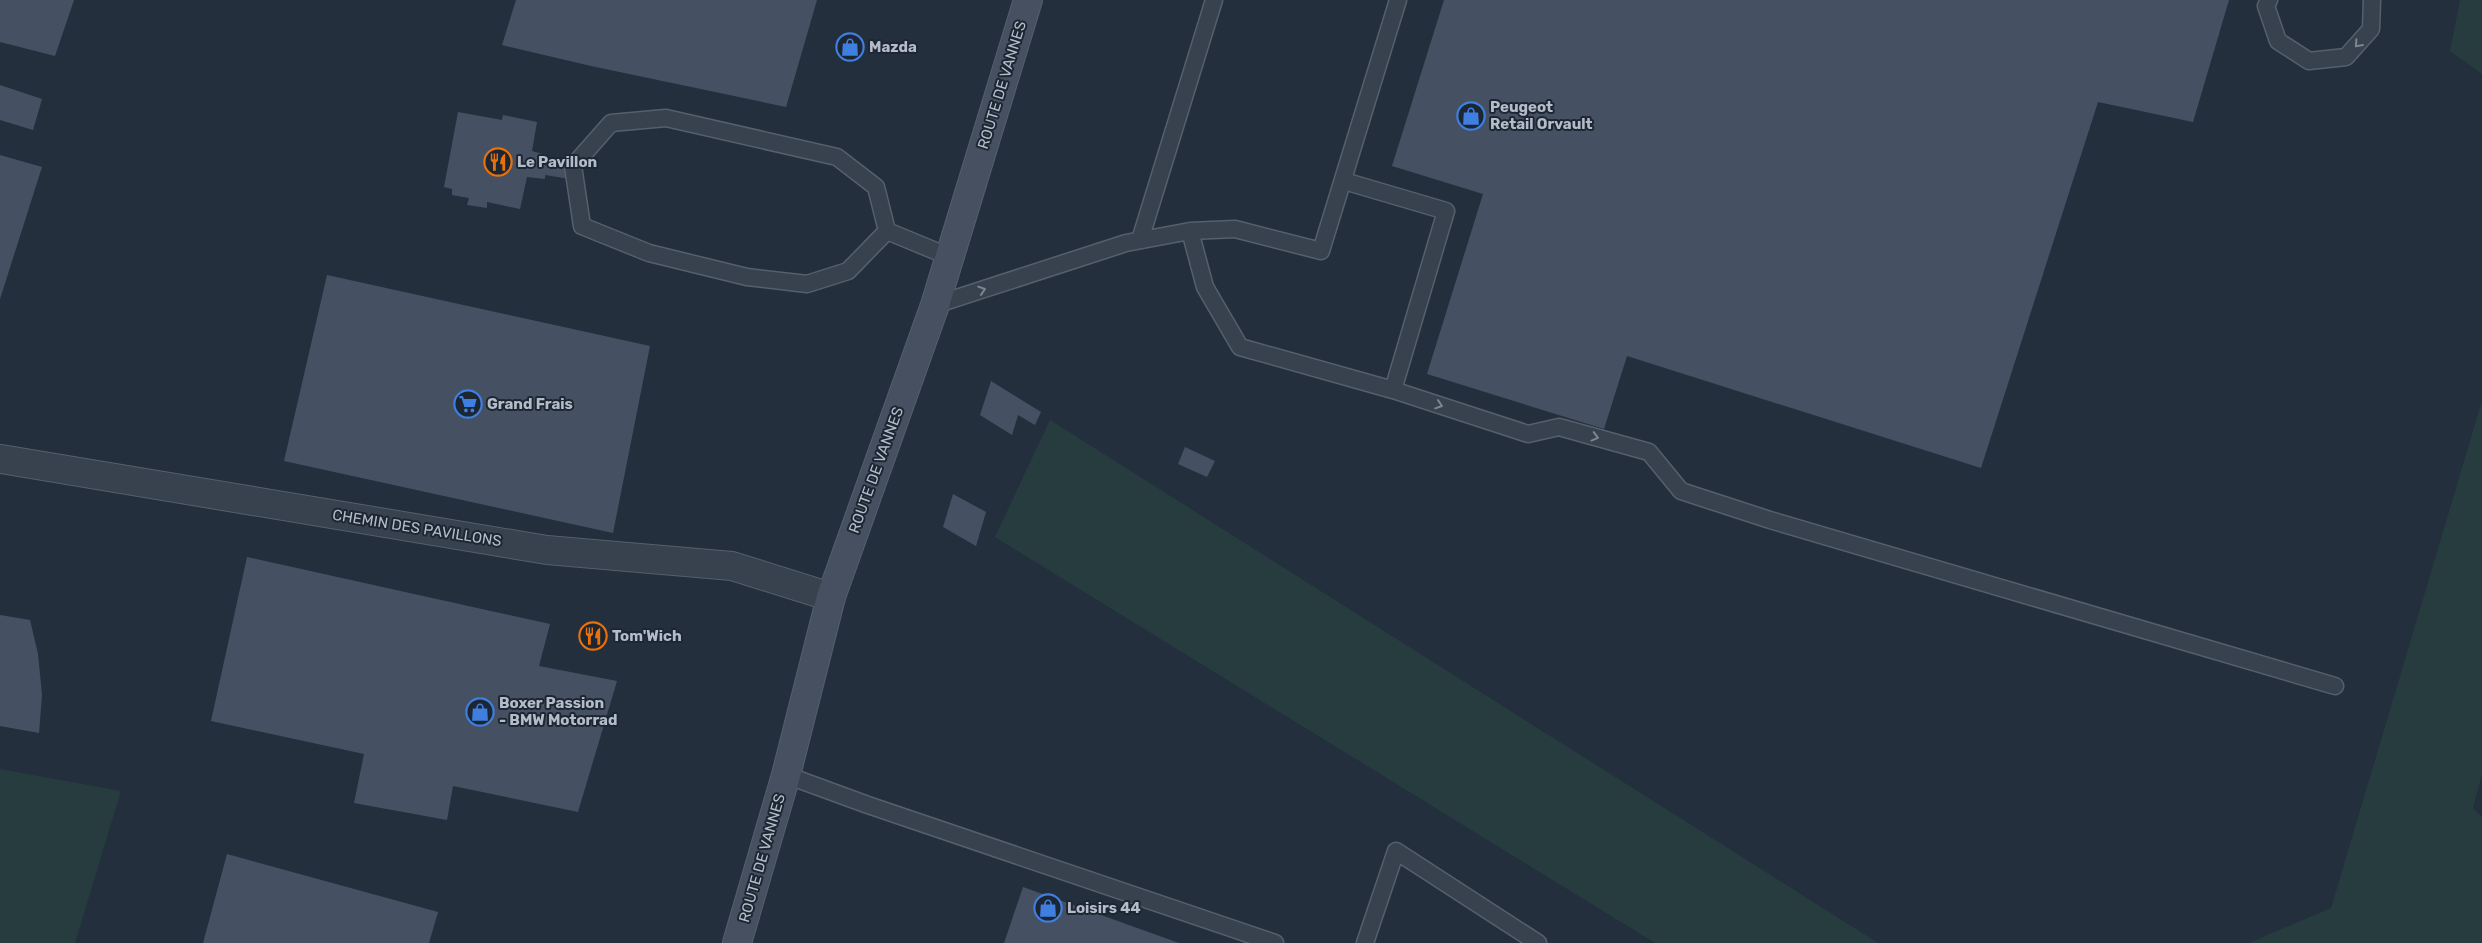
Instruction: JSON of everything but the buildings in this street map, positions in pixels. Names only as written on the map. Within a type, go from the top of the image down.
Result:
[{"type":"main road","name":"ROUTE DE VANNES","points":[[737,943],[786,775],[831,597],[935,305],[1028,0]]},
{"type":"street","name":"CHEMIN DES PAVILLONS","points":[[1,459],[547,550],[732,566],[831,597]]},
{"type":"lane","points":[[1140,240],[1214,0]]},
{"type":"lane","points":[[935,305],[1140,240],[1190,231],[1235,229],[1321,251],[1398,0]]},
{"type":"lane","points":[[2269,0],[2266,6],[2278,41],[2309,61],[2346,57],[2371,29],[2372,0]]},
{"type":"lane","points":[[666,118],[837,157],[876,187],[886,231],[848,271],[806,284],[747,277],[649,254],[582,226],[573,166],[611,124],[666,118]]},
{"type":"lane","points":[[1344,181],[1446,211],[1392,390]]},
{"type":"lane","points":[[886,231],[950,257]]},
{"type":"lane","points":[[1190,231],[1205,287],[1240,347],[1392,390],[1528,434],[1559,427],[1649,452],[1680,492],[2335,686]]},
{"type":"lane","points":[[786,775],[1275,943]]},
{"type":"lane","points":[[1364,943],[1396,851],[1538,943]]},
{"type":"green space","points":[[2460,0],[2482,0],[2482,74],[2450,51]]},
{"type":"green space","points":[[2482,401],[2482,774],[2473,808],[2482,817],[2482,943],[2249,943],[2331,908]]},
{"type":"green space","points":[[1050,420],[1878,943],[1655,943],[995,537]]},
{"type":"green space","points":[[0,769],[121,791],[75,943],[0,943]]},
{"type":"place","name":"Mazda","points":[[850,47]]},
{"type":"place","name":"Peugeot Retail Orvault","points":[[1471,116]]},
{"type":"place","name":"Le Pavillon","points":[[498,162]]},
{"type":"place","name":"Grand Frais","points":[[468,404]]},
{"type":"place","name":"Tom'Wich","points":[[593,636]]},
{"type":"place","name":"Boxer Passion - BMW Motorrad","points":[[480,712]]},
{"type":"place","name":"Loisirs 44","points":[[1048,908]]}]
